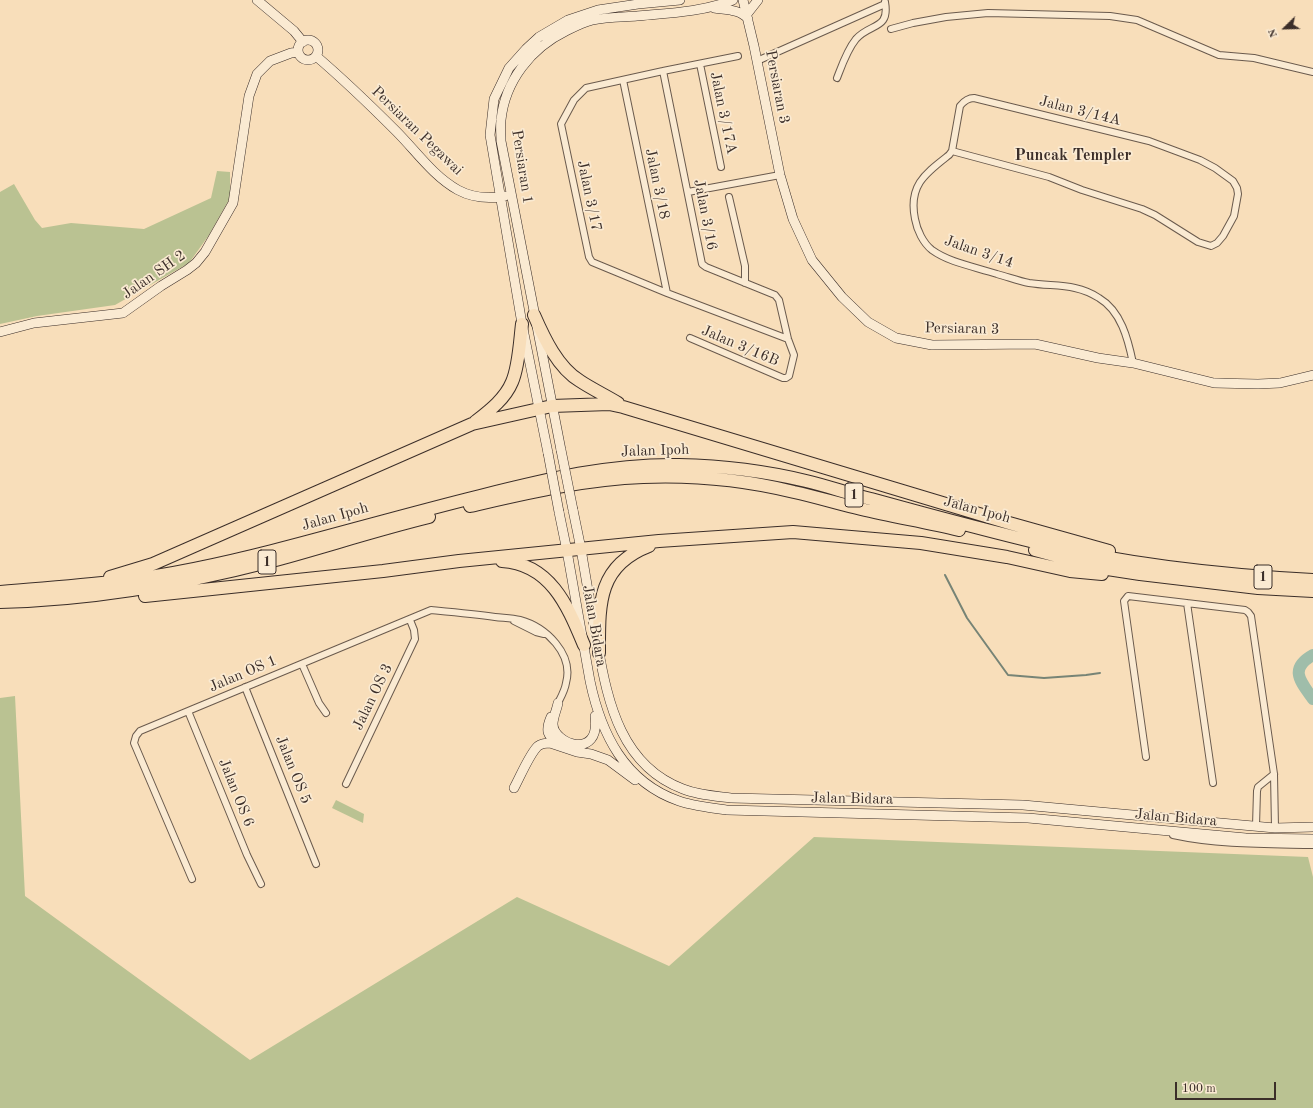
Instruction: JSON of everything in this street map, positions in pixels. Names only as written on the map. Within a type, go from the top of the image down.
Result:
[{"type":"highway","points":[[534,315],[543,336],[568,371],[579,381],[623,407]]},
{"type":"highway","points":[[472,424],[500,400],[512,382],[520,350],[522,324]]},
{"type":"highway","points":[[89,584],[153,564],[472,424],[552,406],[609,404],[1009,523],[1178,569]]},
{"type":"highway","name":"Jalan Ipoh","points":[[0,592],[126,581],[203,568],[404,515],[561,476],[604,469],[655,465],[684,465],[727,468],[807,481],[1047,545],[1103,557],[1178,569],[1258,577],[1313,580]]},
{"type":"highway","name":"Jalan Ipoh","points":[[0,602],[65,599],[132,591],[206,577],[272,561],[426,517],[507,498],[598,481],[644,477],[709,479],[758,484],[952,529],[1082,563],[1140,574],[1258,588],[1313,591]]},
{"type":"highway","points":[[0,606],[16,607],[86,602],[383,571],[459,561],[659,541],[793,532],[921,543],[1007,557],[1070,571],[1096,574],[1140,574]]},
{"type":"highway","points":[[599,653],[600,603],[609,579],[617,567],[629,556],[659,541]]},
{"type":"highway","points":[[459,561],[509,562],[533,570],[547,580],[564,602],[584,645]]},
{"type":"main road","points":[[257,0],[294,30],[303,42]]},
{"type":"main road","name":"Persiaran 1","points":[[548,453],[522,324],[490,135],[494,99],[509,68],[521,54],[539,37],[568,20],[598,10],[680,0]]},
{"type":"main road","name":"Persiaran 1","points":[[561,450],[501,142],[501,120],[505,100],[516,74],[533,53],[557,35],[590,21],[710,8],[733,0]]},
{"type":"main road","name":"Persiaran 3","points":[[743,0],[748,17],[780,175],[792,219],[812,260],[842,297],[868,322],[896,338],[932,345],[1035,344],[1098,358],[1133,363],[1214,383],[1280,383],[1313,376]]},
{"type":"main road","points":[[710,8],[739,12],[748,17],[758,0]]},
{"type":"main road","points":[[309,41],[315,44],[318,50],[316,56],[311,60],[304,59],[298,52],[303,42],[309,41]]},
{"type":"main road","name":"Jalan SH 2","points":[[0,332],[34,323],[123,313],[196,263],[205,252],[233,203],[249,96],[257,74],[270,61],[298,52]]},
{"type":"main road","name":"Persiaran Pegawai","points":[[316,56],[364,99],[448,184],[459,190],[481,198],[512,195]]},
{"type":"main road","points":[[481,198],[499,210],[505,225]]},
{"type":"main road","name":"Jalan Bidara","points":[[561,450],[581,550],[599,653],[612,710],[625,739],[647,767],[658,776],[678,787],[696,793],[731,798],[1023,805],[1274,828],[1313,827]]},
{"type":"main road","name":"Jalan Bidara","points":[[548,453],[594,701],[605,732],[614,748],[636,775],[649,786],[678,800],[698,806],[727,810],[1028,818],[1246,838],[1313,838]]},
{"type":"main road","points":[[558,703],[553,723],[557,734],[573,744],[588,742],[593,737],[596,726],[590,681]]},
{"type":"main road","points":[[558,703],[547,725],[547,730],[554,741],[565,749]]},
{"type":"main road","points":[[514,788],[533,751],[542,744],[550,743],[565,749],[608,760],[657,795],[672,803],[696,810],[727,810]]},
{"type":"main road","points":[[1256,826],[1255,830],[1262,834],[1284,834],[1313,838]]},
{"type":"street","points":[[757,61],[885,2],[886,13],[884,19],[856,39],[843,61],[837,78]]},
{"type":"street","points":[[891,30],[913,23],[946,17],[988,13],[1110,16],[1137,20],[1220,55],[1254,58],[1313,72]]},
{"type":"street","name":"Jalan 3/17","points":[[738,56],[586,88],[574,100],[561,124],[589,257],[592,262],[667,293],[788,339]]},
{"type":"street","name":"Jalan 3/17A","points":[[700,64],[721,167]]},
{"type":"street","name":"Jalan 3/16","points":[[662,71],[702,264],[706,268],[775,295],[779,300],[788,339]]},
{"type":"street","name":"Jalan 3/18","points":[[623,80],[667,293]]},
{"type":"street","name":"Jalan 3/14A","points":[[969,98],[974,98],[1148,141],[1200,160],[1233,181],[1237,188],[1238,194],[1234,216],[1223,236],[1217,243],[1211,246],[1198,242],[1155,215],[1142,209],[1082,190],[1049,177],[952,151],[960,106],[969,98]]},
{"type":"street","name":"Jalan 3/14","points":[[952,151],[924,175],[915,191],[912,208],[916,223],[924,242],[932,250],[959,262],[1028,283],[1078,287],[1092,294],[1108,304],[1119,319],[1130,348],[1133,363]]},
{"type":"street","points":[[688,192],[780,175]]},
{"type":"street","points":[[729,197],[745,266],[745,283]]},
{"type":"street","name":"Jalan 3/16B","points":[[690,338],[786,378],[789,376],[794,355],[788,339]]},
{"type":"street","points":[[1146,757],[1124,601],[1125,598],[1128,596],[1245,610],[1250,616],[1274,774],[1274,828]]},
{"type":"street","points":[[1187,603],[1213,783]]},
{"type":"street","name":"Jalan OS 1","points":[[192,879],[134,743],[136,736],[140,731],[431,610],[512,619],[539,628],[559,646],[566,666],[568,674],[567,683],[558,703]]},
{"type":"street","name":"Jalan OS 3","points":[[346,784],[415,639],[414,630],[410,620]]},
{"type":"street","points":[[302,664],[319,703],[326,713]]},
{"type":"street","name":"Jalan OS 5","points":[[245,687],[316,864]]},
{"type":"street","name":"Jalan OS 6","points":[[188,711],[247,855],[261,884]]},
{"type":"street","points":[[1256,826],[1258,787],[1274,774]]},
{"type":"street","points":[[1149,830],[1204,841],[1313,845]]},
{"type":"green space","points":[[217,171],[230,172],[230,198],[209,235],[189,263],[115,305],[37,316],[0,324],[0,192],[14,184],[35,220],[42,228],[71,223],[144,229],[211,198]]},
{"type":"green space","points":[[15,696],[25,896],[250,1060],[517,897],[669,966],[814,837],[1308,857],[1313,877],[1313,1108],[0,1108],[0,698]]},
{"type":"green space","points":[[336,800],[364,814],[363,823],[332,808]]},
{"type":"waterway","points":[[945,575],[967,618],[1008,675],[1044,678],[1100,673]]},
{"type":"waterway","points":[[1313,655],[1305,660],[1299,671],[1301,681],[1313,699]]},
{"type":"district","name":"Puncak Templer","points":[[1073,156]]}]
